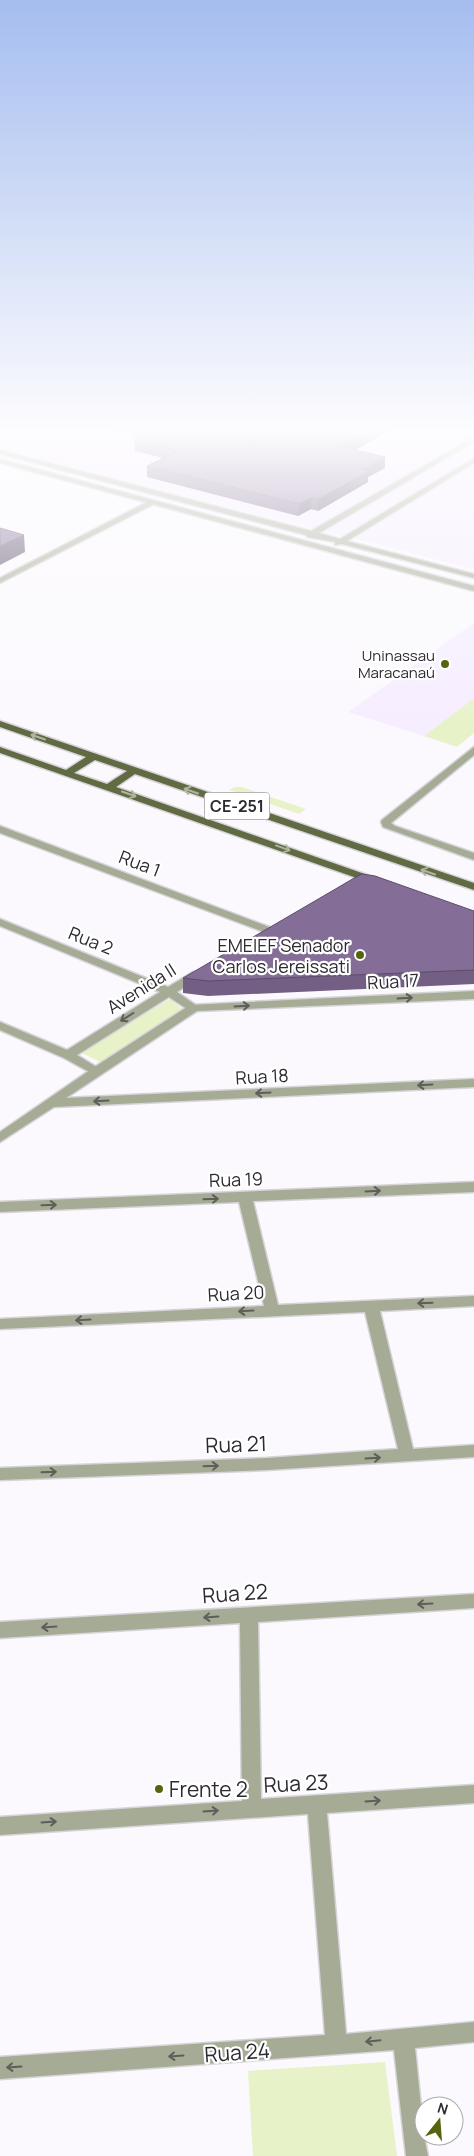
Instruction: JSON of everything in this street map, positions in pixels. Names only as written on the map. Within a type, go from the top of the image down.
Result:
[{"type":"main road","name":"CE-251","points":[[0,724],[474,888]]},
{"type":"main road","name":"CE-251","points":[[0,750],[389,886]]},
{"type":"main road","points":[[67,773],[93,757]]},
{"type":"main road","points":[[109,787],[134,771]]},
{"type":"street","points":[[0,581],[104,528]]},
{"type":"street","points":[[249,528],[474,589]]},
{"type":"street","points":[[292,528],[474,576]]},
{"type":"street","points":[[298,541],[322,528]]},
{"type":"street","points":[[328,550],[364,528]]},
{"type":"street","points":[[474,750],[386,822],[391,828],[474,857]]},
{"type":"street","name":"Rua 1","points":[[0,829],[273,927],[252,940]]},
{"type":"street","points":[[346,886],[363,877]]},
{"type":"street","name":"Rua 2","points":[[0,922],[168,991],[194,1008]]},
{"type":"street","name":"Avenida II","points":[[68,1055],[210,966]]},
{"type":"street","name":"Rua 17","points":[[194,1008],[474,995]]},
{"type":"street","points":[[0,1138],[52,1104],[97,1071],[194,1008]]},
{"type":"street","points":[[0,1026],[68,1055],[97,1071]]},
{"type":"street","name":"Rua 18","points":[[52,1104],[474,1083]]},
{"type":"street","name":"Rua 19","points":[[0,1207],[474,1187]]},
{"type":"street","points":[[245,1197],[272,1310]]},
{"type":"street","name":"Rua 20","points":[[0,1324],[474,1301]]},
{"type":"street","points":[[371,1305],[407,1456]]},
{"type":"street","name":"Rua 21","points":[[0,1474],[407,1456],[474,1451]]},
{"type":"street","name":"Rua 22","points":[[0,1630],[474,1601]]},
{"type":"street","points":[[249,1615],[252,1808]]},
{"type":"street","name":"Rua 23","points":[[0,1826],[474,1794]]},
{"type":"street","points":[[316,1805],[336,2045]]},
{"type":"street","name":"Rua 24","points":[[0,2068],[336,2045],[474,2032]]},
{"type":"street","points":[[403,2038],[417,2156]]},
{"type":"shaded area","points":[[311,528],[474,528],[474,569]]},
{"type":"shaded area","name":"Uninassau Maracanaú","points":[[474,623],[474,698],[424,736],[348,712]]},
{"type":"green space","points":[[474,698],[474,733],[457,747],[424,736]]},
{"type":"green space","points":[[235,787],[242,787],[306,809],[299,814],[229,790]]},
{"type":"green space","points":[[170,999],[182,1009],[102,1063],[80,1052]]},
{"type":"green space","points":[[385,2062],[397,2156],[253,2156],[248,2071]]},
{"type":"building","points":[[0,528],[24,535],[0,546]]},
{"type":"building","name":"EMEIEF Senador Carlos Jereissati","points":[[362,874],[375,876],[474,911],[474,970],[208,981],[183,978],[356,877]]},
{"type":"place","name":"Uninassau Maracanaú","points":[[445,664]]},
{"type":"place","name":"EMEIEF Senador Carlos Jereissati","points":[[360,955]]},
{"type":"place","name":"Frente 2","points":[[159,1789]]}]
